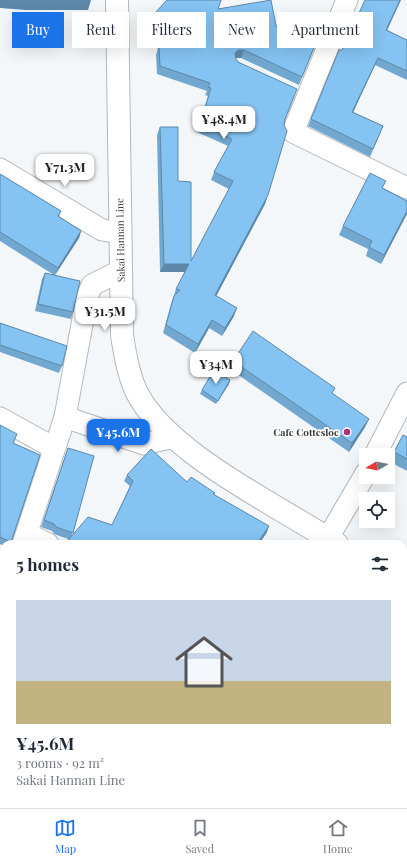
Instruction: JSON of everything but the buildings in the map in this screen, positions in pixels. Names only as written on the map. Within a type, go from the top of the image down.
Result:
[{"type":"main road","name":"Sakai Hannan Line","points":[[118,0],[120,271],[122,335],[127,363],[136,391],[152,414],[174,437],[215,468],[330,540]]},
{"type":"street","points":[[347,0],[293,132],[407,188]]},
{"type":"street","points":[[0,169],[102,230],[120,233]]},
{"type":"street","points":[[26,539],[54,448],[65,418],[87,296],[92,285],[120,271]]},
{"type":"street","points":[[379,448],[407,393]]},
{"type":"street","points":[[0,418],[54,448]]},
{"type":"street","points":[[65,418],[144,444],[174,437]]},
{"type":"street","points":[[332,540],[360,484]]},
{"type":"place","name":"Cafe Cottesloe","points":[[347,432]]}]
